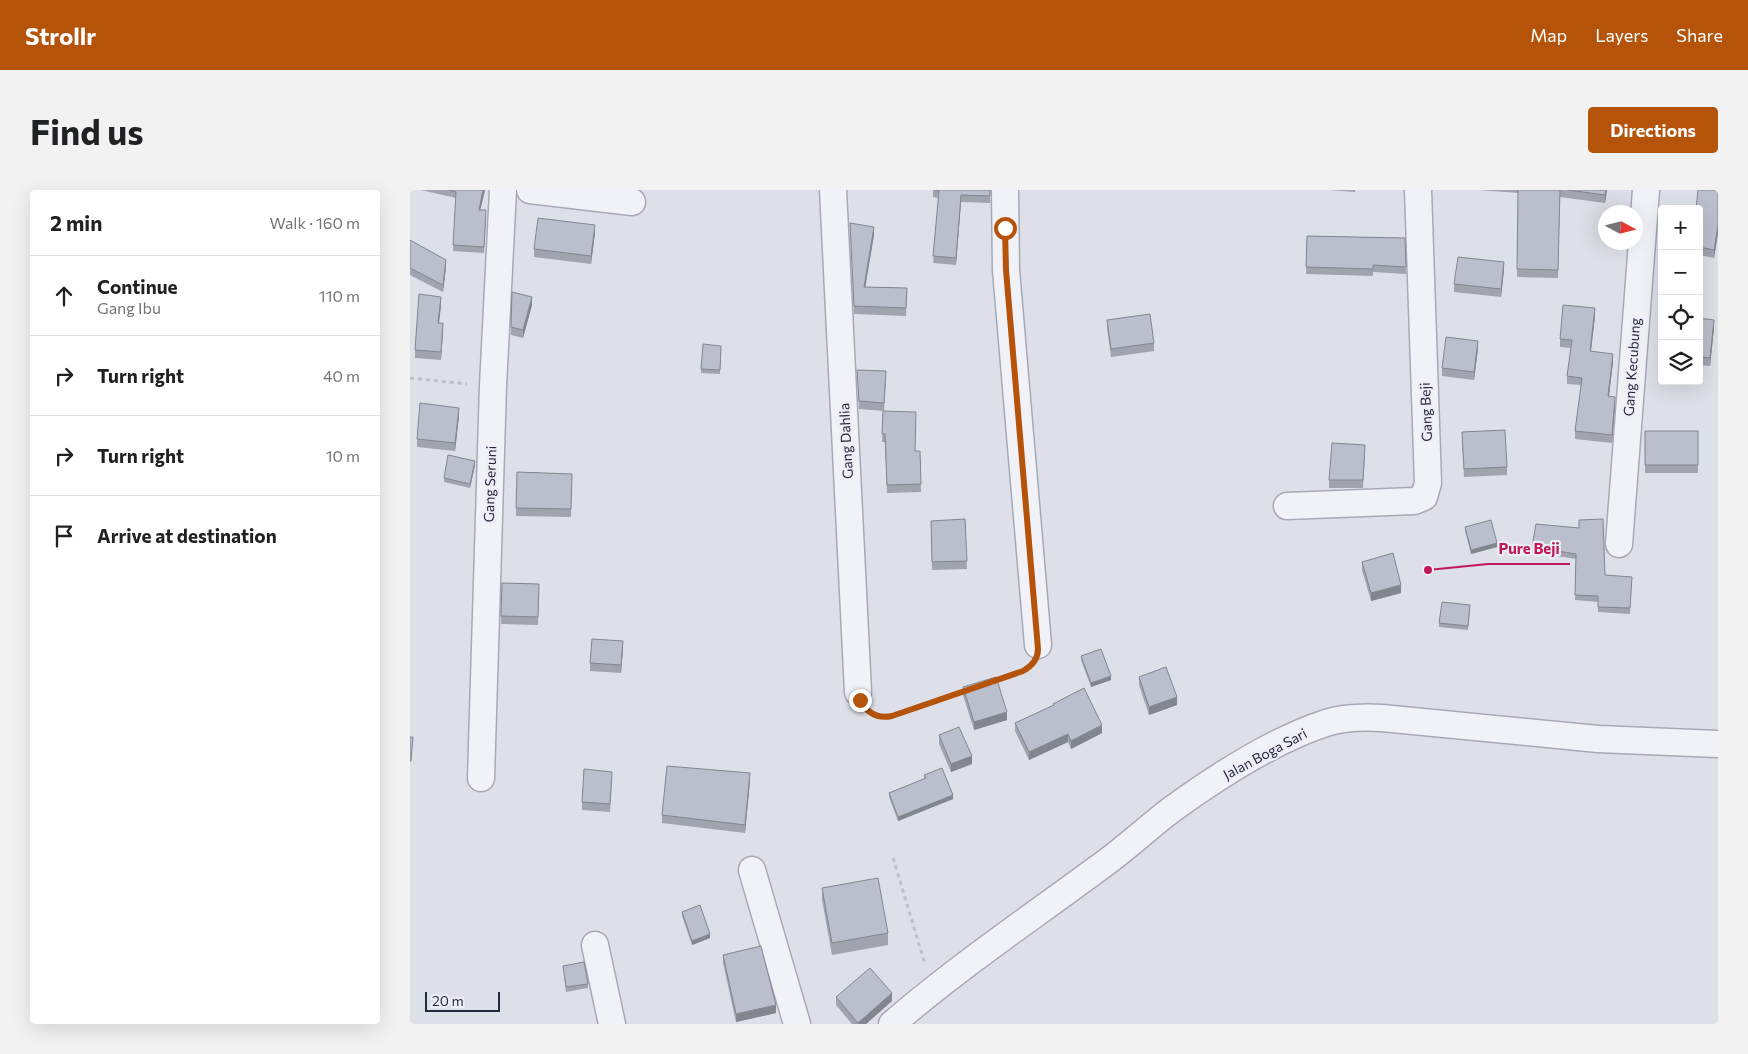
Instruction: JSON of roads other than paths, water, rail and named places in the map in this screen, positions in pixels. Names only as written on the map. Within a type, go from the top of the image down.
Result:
[{"type":"street","name":"Gang Seruni","points":[[481,778],[492,386],[504,190]]},
{"type":"street","points":[[530,190],[632,202]]},
{"type":"street","name":"Gang Dahlia","points":[[833,190],[858,692]]},
{"type":"street","points":[[1005,190],[1006,270],[1038,645]]},
{"type":"street","name":"Gang Beji","points":[[1287,506],[1414,501],[1424,497],[1428,483],[1418,190]]},
{"type":"street","name":"Gang Kecubung","points":[[1619,544],[1646,190]]},
{"type":"street","name":"Jalan Boga Sari","points":[[892,1024],[933,989],[1109,861],[1171,810],[1204,787],[1274,747],[1327,723],[1364,717],[1598,739],[1718,744]]},
{"type":"street","points":[[752,870],[797,1024]]},
{"type":"street","points":[[595,945],[612,1024]]},
{"type":"place","name":"Pure Beji","points":[[1428,570]]}]
